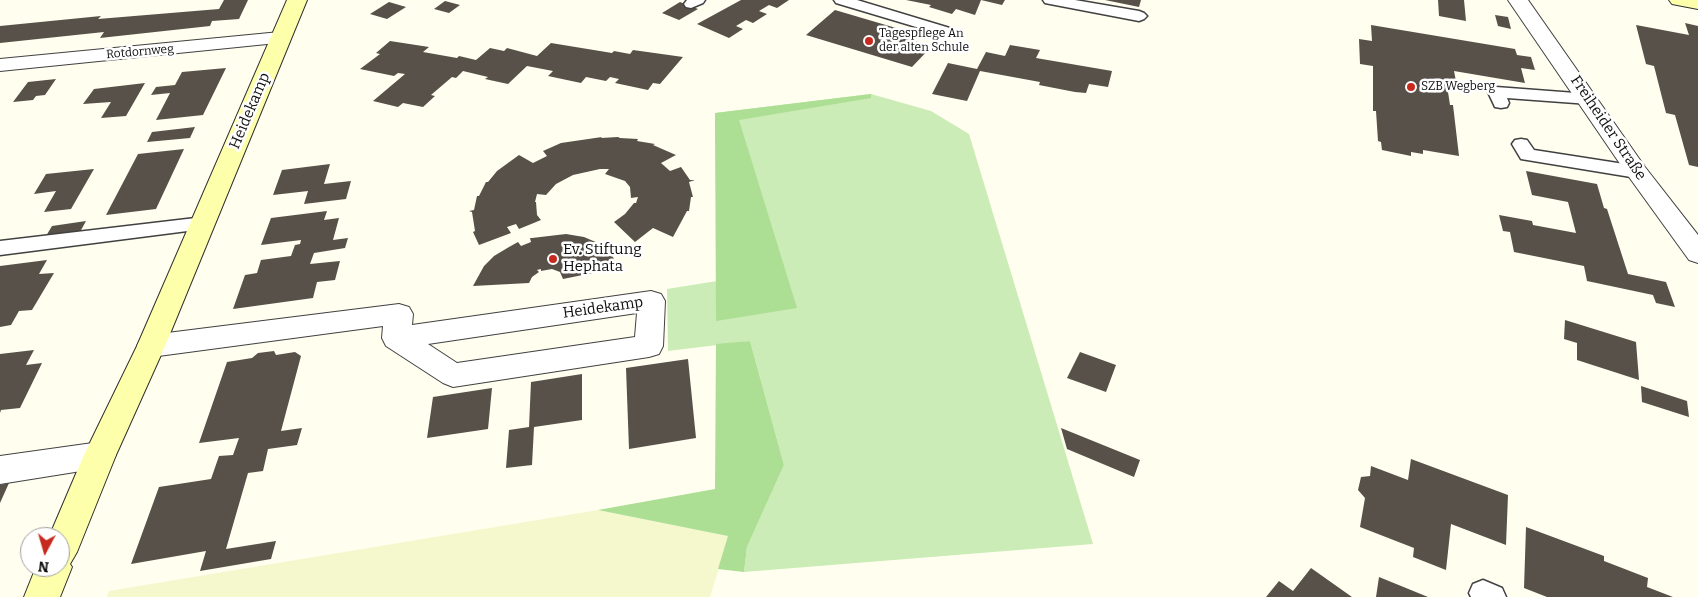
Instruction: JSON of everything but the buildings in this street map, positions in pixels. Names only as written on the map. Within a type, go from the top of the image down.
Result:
[{"type":"street","name":"Heidekamp","points":[[70,528],[100,455],[151,346],[204,223],[297,0]]},
{"type":"street","name":"Freiheider Straße","points":[[1518,0],[1589,99],[1637,172],[1698,254]]},
{"type":"street","points":[[1679,0],[1698,4]]},
{"type":"street","name":"Rotdornweg","points":[[0,65],[280,38]]},
{"type":"street","name":"Heidekamp","points":[[650,301],[649,346],[453,375],[396,338],[650,301]]},
{"type":"street","points":[[151,346],[399,314],[396,338]]},
{"type":"street","points":[[0,470],[100,455]]},
{"type":"street","points":[[42,597],[50,577]]},
{"type":"lane","points":[[841,0],[948,32]]},
{"type":"lane","points":[[1050,0],[1139,16]]},
{"type":"lane","points":[[1501,103],[1496,92],[1589,99]]},
{"type":"lane","points":[[1521,144],[1527,155],[1637,172]]},
{"type":"lane","points":[[0,248],[204,223]]},
{"type":"green space","points":[[871,94],[931,111],[969,134],[1093,544],[744,572],[747,547],[784,465],[750,341],[668,351],[667,289],[717,281],[715,113]]},
{"type":"green space","points":[[871,94],[871,98],[739,120],[797,308],[716,321],[715,113]]},
{"type":"green space","points":[[750,341],[784,465],[747,547],[744,572],[718,569],[728,536],[598,510],[715,489],[716,344]]},
{"type":"green space","points":[[598,510],[729,536],[710,597],[107,597],[109,591]]},
{"type":"place","name":"Tagespflege An der alten Schule","points":[[869,41]]},
{"type":"place","name":"SZB Wegberg","points":[[1411,87]]},
{"type":"place","name":"Ev. Stiftung Hephata","points":[[553,259]]}]
